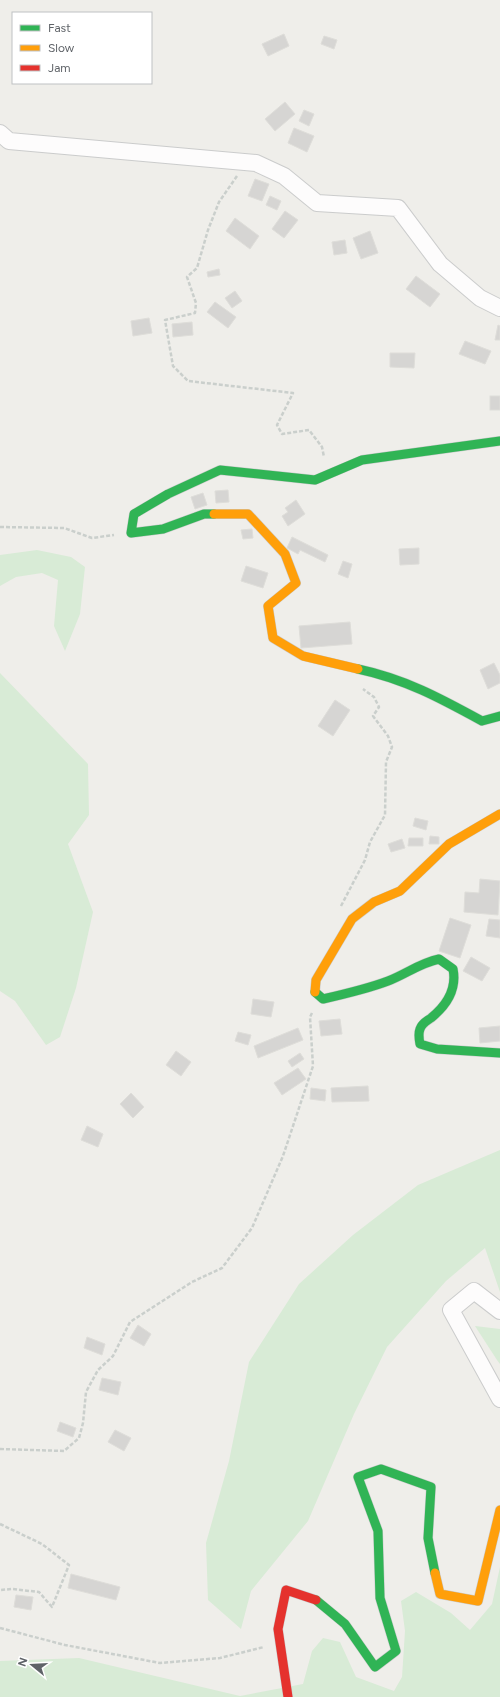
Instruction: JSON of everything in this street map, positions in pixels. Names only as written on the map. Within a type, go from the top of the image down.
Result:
[{"type":"street","points":[[0,133],[9,141],[256,163],[284,176],[317,203],[398,208],[440,264],[480,298],[500,308]]},
{"type":"street","points":[[500,441],[362,460],[315,480],[220,470],[168,494],[134,514],[132,533],[163,529],[204,514],[248,514],[285,554],[296,583],[268,606],[273,638],[303,656],[382,674],[427,691],[482,721],[500,716]]},
{"type":"street","points":[[500,814],[449,844],[400,891],[374,902],[352,919],[316,980],[315,993],[323,999],[390,981],[426,961],[439,959],[453,969],[456,980],[452,994],[438,1012],[420,1027],[418,1035],[420,1044],[436,1049],[500,1053]]},
{"type":"street","points":[[500,1311],[474,1291],[450,1310],[500,1399]]},
{"type":"street","points":[[288,1697],[278,1629],[286,1590],[314,1598],[345,1624],[374,1667],[396,1651],[380,1598],[378,1531],[358,1477],[381,1469],[431,1487],[428,1538],[440,1594],[478,1601],[500,1510]]},
{"type":"path","points":[[246,162],[219,202],[208,230],[197,268],[187,277],[196,303],[195,313],[165,320],[173,366],[188,381],[293,393],[277,425],[282,434],[309,430],[322,446],[326,475]]},
{"type":"path","points":[[0,527],[64,528],[92,538],[132,533]]},
{"type":"path","points":[[340,911],[341,903],[365,860],[370,842],[385,815],[384,792],[386,762],[392,747],[388,736],[373,716],[379,707],[374,697],[354,680],[354,668]]},
{"type":"path","points":[[0,1449],[64,1451],[79,1438],[83,1423],[86,1392],[98,1370],[113,1356],[130,1322],[192,1282],[222,1268],[252,1228],[283,1156],[313,1066],[310,1017],[319,996]]},
{"type":"path","points":[[0,1524],[42,1544],[69,1565],[52,1607],[39,1592],[12,1589],[0,1590]]},
{"type":"path","points":[[0,1628],[65,1645],[160,1663],[220,1658],[280,1642]]},
{"type":"green space","points":[[37,550],[71,557],[85,567],[80,614],[65,651],[54,626],[58,580],[42,573],[16,577],[0,586],[0,555]]},
{"type":"green space","points":[[0,673],[88,764],[89,815],[68,844],[93,912],[76,988],[60,1037],[46,1045],[15,1001],[0,991]]},
{"type":"green space","points":[[500,1150],[500,1292],[485,1248],[446,1281],[387,1347],[354,1414],[308,1521],[251,1591],[241,1629],[208,1600],[206,1543],[229,1461],[249,1362],[299,1284],[353,1235],[418,1185]]},
{"type":"green space","points":[[475,1326],[500,1329],[500,1364],[497,1360]]},
{"type":"green space","points":[[500,1567],[500,1697],[0,1697],[0,1661],[79,1658],[240,1696],[303,1684],[312,1651],[323,1638],[340,1642],[356,1677],[394,1691],[402,1677],[405,1631],[401,1601],[416,1592],[451,1613],[470,1630],[492,1604]]},
{"type":"building","points":[[284,34],[289,46],[268,56],[262,44]]},
{"type":"building","points":[[324,36],[337,40],[334,49],[321,44]]},
{"type":"building","points":[[285,102],[295,114],[275,131],[265,119]]},
{"type":"building","points":[[304,110],[314,114],[309,126],[299,121]]},
{"type":"building","points":[[294,128],[314,136],[307,152],[288,143]]},
{"type":"building","points":[[255,179],[269,184],[262,201],[248,196]]},
{"type":"building","points":[[270,196],[281,201],[277,210],[266,205]]},
{"type":"building","points":[[285,211],[298,220],[284,238],[272,229]]},
{"type":"building","points":[[235,218],[259,236],[250,249],[226,231]]},
{"type":"building","points":[[370,231],[378,253],[361,259],[353,238]]},
{"type":"building","points":[[345,240],[347,253],[334,255],[332,242]]},
{"type":"building","points":[[219,269],[220,275],[208,277],[207,272]]},
{"type":"building","points":[[416,276],[440,294],[430,307],[406,289]]},
{"type":"building","points":[[235,291],[242,301],[232,308],[225,298]]},
{"type":"building","points":[[215,302],[236,317],[228,328],[207,312]]},
{"type":"building","points":[[149,318],[152,333],[133,336],[131,321]]},
{"type":"building","points":[[192,322],[193,335],[173,337],[172,324]]},
{"type":"building","points":[[498,325],[500,326],[500,340],[495,340]]},
{"type":"building","points":[[465,341],[491,351],[485,364],[459,354]]},
{"type":"building","points":[[390,353],[415,353],[414,368],[390,367]]},
{"type":"building","points":[[490,396],[500,396],[500,410],[490,410]]},
{"type":"building","points":[[228,490],[229,502],[216,503],[215,491]]},
{"type":"building","points":[[203,493],[207,505],[195,509],[191,497]]},
{"type":"building","points":[[296,500],[305,514],[288,526],[282,516],[288,512],[285,508]]},
{"type":"building","points":[[252,529],[253,538],[243,539],[241,530]]},
{"type":"building","points":[[292,537],[328,555],[325,562],[300,550],[298,554],[287,548]]},
{"type":"building","points":[[419,548],[419,564],[400,565],[399,549]]},
{"type":"building","points":[[343,561],[352,564],[348,578],[338,574]]},
{"type":"building","points":[[246,566],[268,573],[263,588],[241,581]]},
{"type":"building","points":[[350,622],[352,644],[301,648],[299,626]]},
{"type":"building","points":[[494,663],[500,675],[500,683],[488,689],[480,670]]},
{"type":"building","points":[[335,700],[350,710],[333,736],[318,726]]},
{"type":"building","points":[[415,818],[428,821],[426,830],[413,826]]},
{"type":"building","points":[[430,836],[439,837],[439,844],[429,844]]},
{"type":"building","points":[[409,838],[423,838],[423,846],[408,846]]},
{"type":"building","points":[[402,839],[405,848],[391,852],[388,844]]},
{"type":"building","points":[[480,879],[500,881],[498,915],[464,912],[465,892],[479,893]]},
{"type":"building","points":[[450,918],[471,925],[460,958],[439,951]]},
{"type":"building","points":[[489,919],[500,920],[500,938],[486,936]]},
{"type":"building","points":[[471,957],[490,968],[482,981],[463,971]]},
{"type":"building","points":[[253,999],[274,1002],[271,1017],[251,1014]]},
{"type":"building","points":[[340,1019],[342,1034],[321,1036],[319,1021]]},
{"type":"building","points":[[500,1026],[500,1041],[480,1043],[479,1028]]},
{"type":"building","points":[[298,1028],[303,1040],[258,1058],[254,1046]]},
{"type":"building","points":[[238,1032],[251,1035],[248,1045],[235,1041]]},
{"type":"building","points":[[176,1051],[191,1062],[181,1076],[166,1065]]},
{"type":"building","points":[[300,1053],[304,1059],[292,1067],[288,1061]]},
{"type":"building","points":[[298,1068],[306,1079],[282,1095],[274,1083]]},
{"type":"building","points":[[368,1086],[369,1101],[332,1102],[331,1088]]},
{"type":"building","points":[[311,1088],[326,1090],[325,1101],[310,1099]]},
{"type":"building","points":[[131,1093],[144,1107],[133,1118],[120,1104]]},
{"type":"building","points":[[87,1126],[103,1134],[98,1147],[81,1140]]},
{"type":"building","points":[[138,1325],[151,1334],[144,1346],[130,1338]]},
{"type":"building","points":[[87,1337],[105,1344],[102,1355],[84,1348]]},
{"type":"building","points":[[102,1378],[121,1382],[118,1395],[99,1390]]},
{"type":"building","points":[[60,1422],[76,1428],[73,1437],[57,1431]]},
{"type":"building","points":[[115,1430],[131,1438],[124,1451],[108,1442]]},
{"type":"building","points":[[71,1574],[120,1587],[116,1600],[68,1588]]},
{"type":"building","points":[[16,1595],[33,1597],[31,1610],[14,1607]]},
{"type":"traffic: fast","points":[[214,514],[204,514],[163,529],[131,533],[134,514],[168,494],[220,470],[315,480],[362,460],[500,441]]},
{"type":"traffic: fast","points":[[358,669],[391,678],[422,690],[482,721],[500,716]]},
{"type":"traffic: fast","points":[[315,992],[323,999],[356,991],[388,981],[426,963],[439,959],[453,969],[454,983],[450,996],[442,1008],[421,1027],[419,1031],[420,1044],[437,1049],[500,1053]]},
{"type":"traffic: fast","points":[[316,1600],[345,1624],[375,1667],[396,1651],[380,1598],[378,1531],[358,1477],[381,1469],[431,1487],[428,1538],[435,1573]]},
{"type":"traffic: slow","points":[[214,514],[248,514],[285,554],[296,583],[268,606],[273,638],[303,656],[358,669]]},
{"type":"traffic: slow","points":[[315,992],[316,980],[352,919],[374,902],[400,891],[449,844],[500,814]]},
{"type":"traffic: slow","points":[[435,1573],[440,1594],[478,1601],[500,1510]]},
{"type":"traffic: jam","points":[[288,1697],[278,1629],[286,1590],[316,1600]]}]
